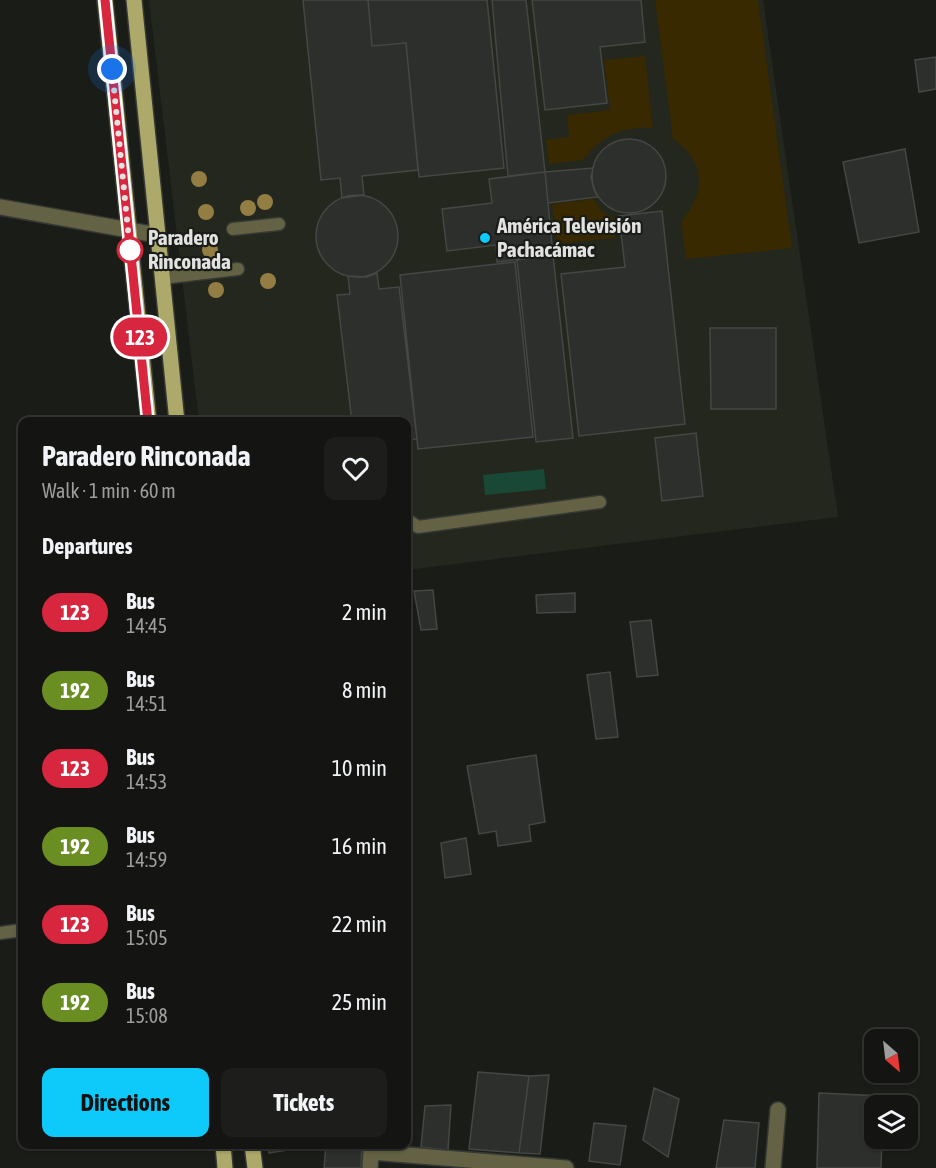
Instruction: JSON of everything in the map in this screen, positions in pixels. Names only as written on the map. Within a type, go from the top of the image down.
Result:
[{"type":"main road","points":[[105,0],[147,417]]},
{"type":"main road","points":[[134,0],[176,417]]},
{"type":"main road","points":[[223,1149],[225,1168]]},
{"type":"main road","points":[[253,1149],[255,1168]]},
{"type":"street","points":[[0,207],[158,235]]},
{"type":"street","points":[[773,1168],[778,1110]]},
{"type":"street","points":[[370,1168],[371,1152],[566,1168]]},
{"type":"lane","points":[[233,229],[279,224]]},
{"type":"lane","points":[[162,278],[238,269]]},
{"type":"lane","points":[[411,522],[418,527],[600,502]]},
{"type":"lane","points":[[0,933],[18,931]]},
{"type":"shaded area","points":[[149,0],[763,0],[838,517],[411,570],[411,417],[199,417]]},
{"type":"shaded area","points":[[655,0],[758,0],[792,248],[686,259],[681,221],[695,199],[699,177],[691,157],[684,147],[673,139]]},
{"type":"shaded area","points":[[645,56],[653,128],[632,129],[613,134],[597,145],[583,160],[549,164],[546,140],[569,137],[567,115],[610,110],[604,60]]},
{"type":"shaded area","points":[[594,199],[602,212],[613,217],[615,238],[557,244],[552,204]]},
{"type":"shaded area","points":[[544,469],[546,489],[485,495],[483,475]]},
{"type":"building","points":[[303,0],[368,0],[372,46],[406,43],[418,170],[362,176],[364,195],[342,198],[340,178],[321,180]]},
{"type":"building","points":[[368,0],[487,0],[504,168],[419,177],[406,43],[372,46]]},
{"type":"building","points":[[492,0],[526,0],[545,172],[508,176]]},
{"type":"building","points":[[532,0],[641,0],[645,42],[600,47],[607,103],[545,110]]},
{"type":"building","points":[[936,57],[936,89],[919,92],[915,60]]},
{"type":"building","points":[[622,139],[636,139],[650,145],[660,155],[666,169],[666,183],[660,197],[650,207],[636,213],[622,213],[608,207],[598,197],[592,183],[592,169],[598,155],[608,145]]},
{"type":"building","points":[[905,149],[919,232],[859,243],[843,162]]},
{"type":"building","points":[[593,168],[591,177],[598,197],[548,203],[545,172]]},
{"type":"building","points":[[545,172],[553,255],[497,262],[496,245],[447,251],[442,209],[492,203],[489,179]]},
{"type":"building","points":[[357,195],[373,198],[386,207],[395,220],[398,236],[395,252],[386,265],[373,274],[357,277],[341,274],[328,265],[319,252],[316,236],[319,220],[328,207],[341,198]]},
{"type":"building","points":[[662,211],[685,424],[579,436],[561,274],[625,267],[619,216]]},
{"type":"building","points":[[553,255],[573,438],[536,442],[517,260]]},
{"type":"building","points":[[515,262],[533,437],[418,449],[400,275]]},
{"type":"building","points":[[377,273],[379,289],[399,287],[417,439],[411,440],[411,417],[351,417],[337,295],[350,294],[348,276],[367,277]]},
{"type":"building","points":[[710,328],[776,328],[776,409],[711,409]]},
{"type":"building","points":[[696,433],[703,496],[662,501],[655,438]]},
{"type":"building","points":[[433,590],[437,629],[421,630],[414,591]]},
{"type":"building","points":[[575,593],[575,612],[537,613],[536,595]]},
{"type":"building","points":[[651,620],[658,675],[637,677],[630,622]]},
{"type":"building","points":[[610,672],[618,737],[596,739],[587,675]]},
{"type":"building","points":[[536,755],[545,822],[529,825],[531,841],[498,846],[496,831],[479,834],[467,766]]},
{"type":"building","points":[[466,838],[471,874],[445,878],[441,843]]},
{"type":"building","points":[[478,1072],[529,1076],[519,1153],[469,1149]]},
{"type":"building","points":[[549,1075],[540,1154],[519,1153],[529,1076]]},
{"type":"building","points":[[654,1088],[679,1099],[668,1157],[643,1140]]},
{"type":"building","points":[[819,1093],[864,1095],[864,1149],[882,1149],[881,1168],[817,1168]]},
{"type":"building","points":[[451,1105],[448,1150],[421,1147],[425,1106]]},
{"type":"building","points":[[724,1120],[759,1123],[755,1168],[716,1168]]},
{"type":"building","points":[[594,1123],[626,1126],[620,1165],[589,1161]]},
{"type":"building","points":[[269,1149],[295,1149],[269,1153]]},
{"type":"building","points":[[326,1149],[362,1149],[361,1168],[324,1168]]},
{"type":"bus line","name":"123","points":[[105,0],[147,417]]},
{"type":"place","name":"América Televisión Pachacámac","points":[[485,238]]},
{"type":"place","name":"Paradero Rinconada","points":[[130,250]]},
{"type":"route","points":[[112,69],[130,250]]}]
